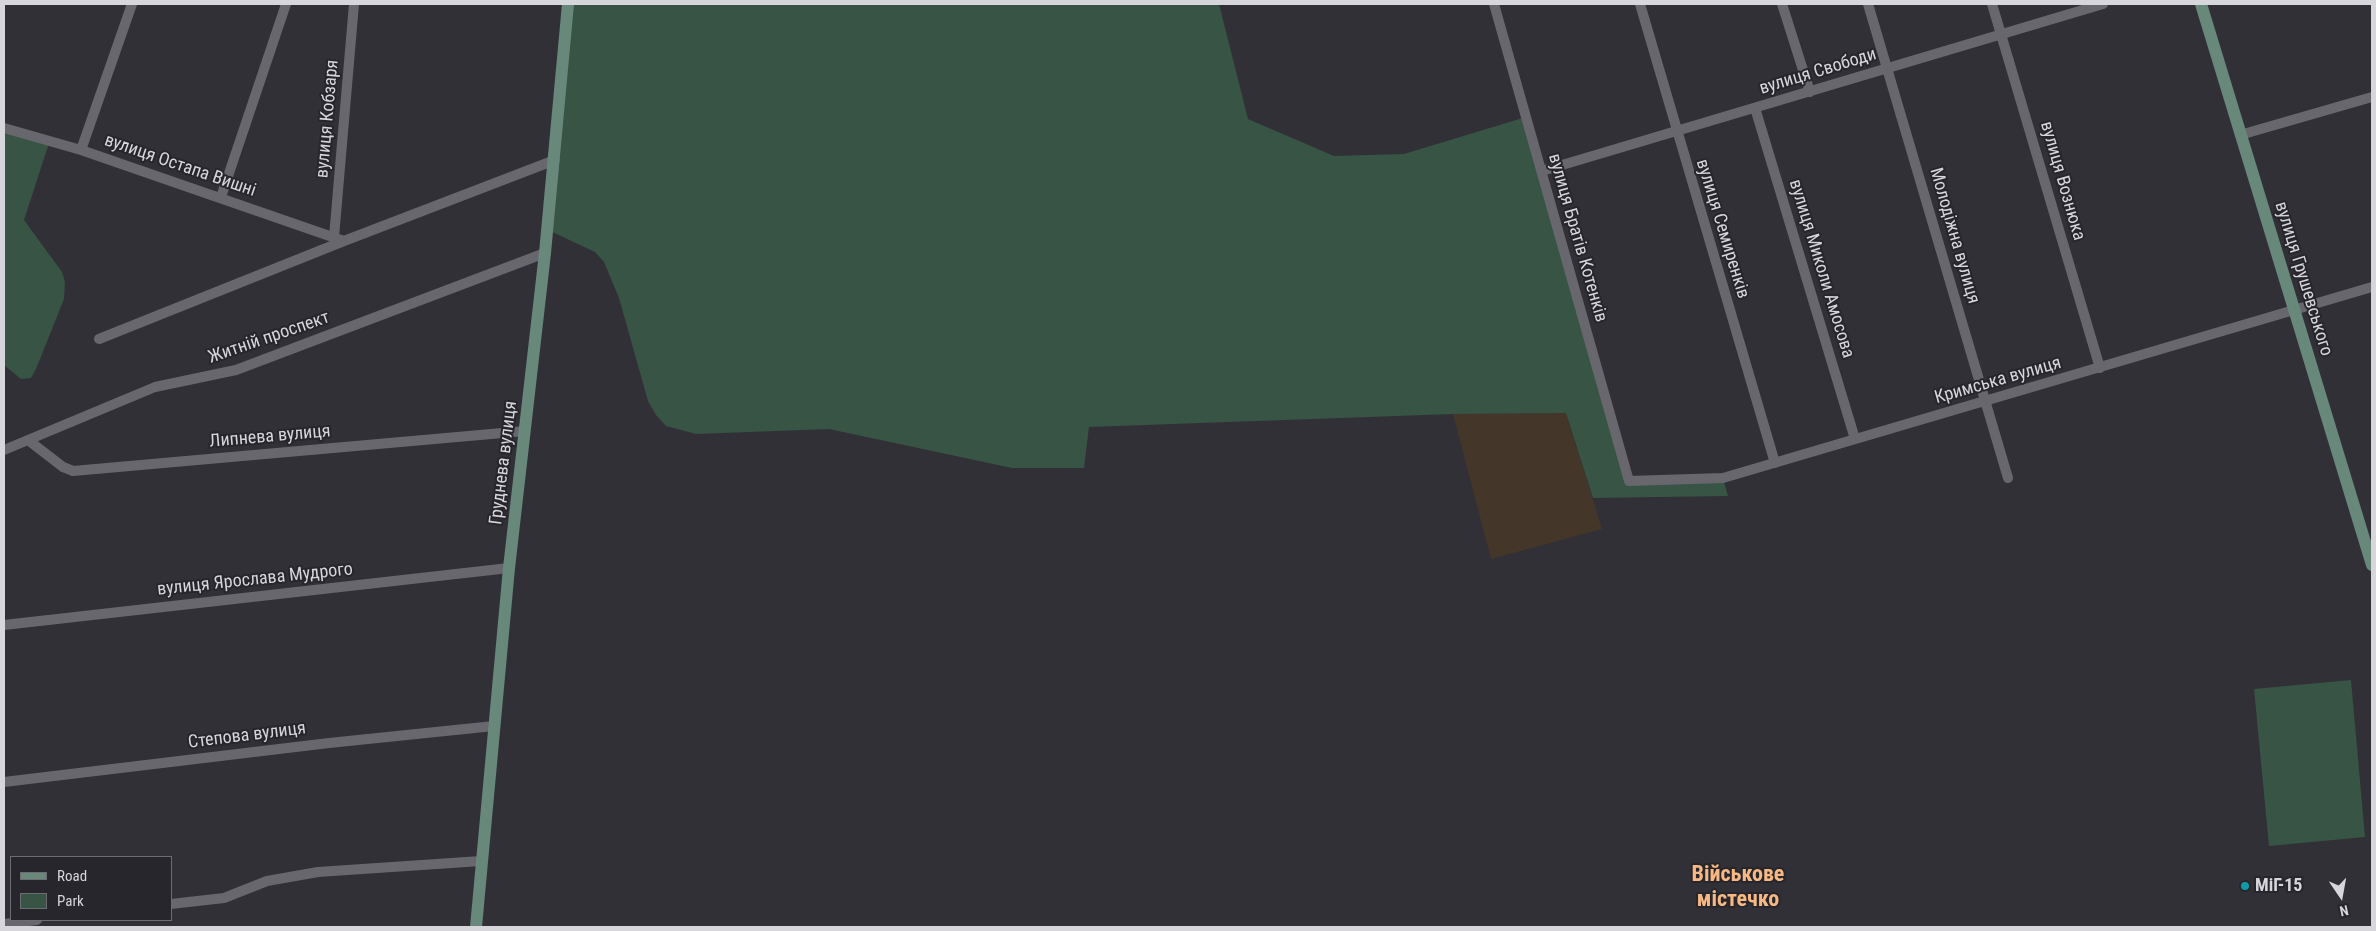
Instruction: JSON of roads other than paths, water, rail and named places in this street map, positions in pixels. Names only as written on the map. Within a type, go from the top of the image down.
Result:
[{"type":"street","points":[[82,150],[132,4]]},
{"type":"street","points":[[221,197],[286,4]]},
{"type":"street","name":"вулиця Кобзаря","points":[[334,237],[354,4]]},
{"type":"street","name":"Груднева вулиця","points":[[476,927],[509,568],[555,160],[568,4]]},
{"type":"street","name":"вулиця Братів Котенків","points":[[1494,4],[1628,481]]},
{"type":"street","name":"вулиця Семиренків","points":[[1640,4],[1676,132],[1776,463]]},
{"type":"street","points":[[1782,4],[1810,92]]},
{"type":"street","name":"Молодіжна вулиця","points":[[1868,4],[2008,478]]},
{"type":"street","name":"вулиця Вознюка","points":[[1992,4],[2100,368]]},
{"type":"street","name":"вулиця Свободи","points":[[1542,171],[2102,4]]},
{"type":"street","name":"вулиця Грушевського","points":[[2200,4],[2372,565]]},
{"type":"street","points":[[2240,134],[2372,98]]},
{"type":"street","name":"вулиця Миколи Амосова","points":[[1755,108],[1855,440]]},
{"type":"street","name":"вулиця Остапа Вишні","points":[[4,128],[82,150],[344,241]]},
{"type":"street","points":[[98,340],[344,241],[555,160]]},
{"type":"street","name":"Житній проспект","points":[[4,450],[155,388],[236,370],[545,253]]},
{"type":"street","name":"Кримська вулиця","points":[[1628,481],[1723,478],[2372,287]]},
{"type":"street","name":"Липнева вулиця","points":[[28,440],[62,467],[73,471],[525,431]]},
{"type":"street","name":"вулиця Ярослава Мудрого","points":[[4,625],[509,568]]},
{"type":"street","name":"Степова вулиця","points":[[4,782],[329,742],[494,726]]},
{"type":"street","points":[[172,904],[224,898],[266,881],[318,872],[481,861]]},
{"type":"street","points":[[4,924],[29,921]]},
{"type":"place","name":"МіГ-15","points":[[2245,886]]},
{"type":"district","name":"Військове містечко","points":[[1738,888]]}]
